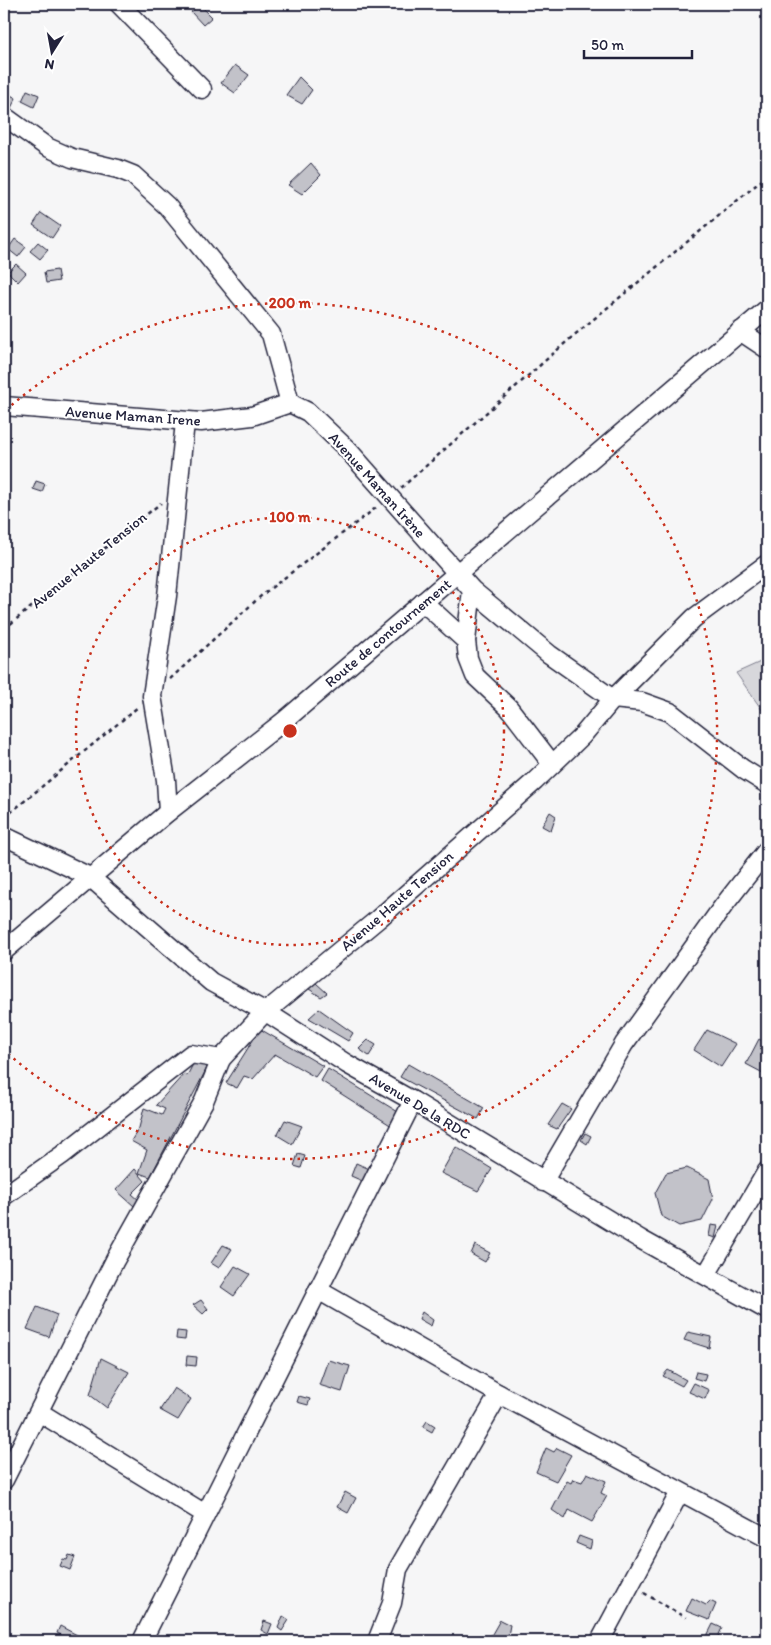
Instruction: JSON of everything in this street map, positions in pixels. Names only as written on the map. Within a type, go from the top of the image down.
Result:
[{"type":"street","points":[[119,4],[202,89]]},
{"type":"street","points":[[4,116],[48,146],[72,158],[118,169],[133,175],[167,206],[270,334],[290,403]]},
{"type":"street","name":"Route de contournement","points":[[4,951],[168,812],[284,721],[767,309]]},
{"type":"street","points":[[740,331],[767,349]]},
{"type":"street","name":"Avenue Maman Irene","points":[[4,406],[185,422],[252,416],[290,403]]},
{"type":"street","name":"Avenue Maman Irène","points":[[290,403],[308,412],[348,450],[472,590],[549,654],[613,699]]},
{"type":"street","points":[[168,812],[166,780],[152,696],[167,596],[185,422]]},
{"type":"street","name":"Avenue Haute Tension","points":[[221,1058],[266,1012],[378,919],[552,764],[582,736],[613,699],[694,618],[767,564]]},
{"type":"street","points":[[472,590],[466,641],[468,658],[475,676],[509,708],[552,764]]},
{"type":"street","points":[[423,602],[466,641]]},
{"type":"street","points":[[613,699],[642,702],[670,712],[743,769],[767,784]]},
{"type":"street","name":"Avenue De la RDC","points":[[4,836],[90,877],[211,982],[266,1012],[347,1064],[413,1101],[543,1182],[767,1310]]},
{"type":"street","points":[[543,1182],[629,1036],[724,905],[767,850]]},
{"type":"street","points":[[4,1196],[62,1154],[191,1054],[221,1058],[204,1101],[114,1260],[4,1480]]},
{"type":"street","points":[[142,1641],[413,1101]]},
{"type":"street","points":[[706,1274],[767,1171]]},
{"type":"street","points":[[318,1290],[499,1394],[767,1538]]},
{"type":"street","points":[[377,1641],[392,1603],[398,1569],[499,1394]]},
{"type":"street","points":[[39,1412],[205,1514]]},
{"type":"street","points":[[600,1641],[680,1492]]},
{"type":"path","points":[[4,818],[152,696],[262,595],[390,498],[572,337],[767,176]]},
{"type":"path","name":"Avenue Haute Tension","points":[[4,629],[100,550],[177,492]]},
{"type":"path","points":[[629,1586],[647,1594],[686,1618]]},
{"type":"shaded area","points":[[767,659],[767,717],[736,673]]},
{"type":"building","points":[[200,5],[212,17],[203,25],[191,12]]},
{"type":"building","points":[[235,65],[249,75],[235,93],[221,83]]},
{"type":"building","points":[[299,77],[312,90],[302,104],[286,95]]},
{"type":"building","points":[[27,90],[39,95],[34,107],[22,101]]},
{"type":"building","points":[[5,92],[16,98],[11,108],[4,104]]},
{"type":"building","points":[[311,163],[321,175],[302,194],[288,185]]},
{"type":"building","points":[[41,213],[60,226],[52,238],[33,225]]},
{"type":"building","points":[[15,239],[26,247],[18,257],[8,249]]},
{"type":"building","points":[[38,242],[48,250],[40,259],[30,251]]},
{"type":"building","points":[[16,264],[26,273],[18,282],[8,272]]},
{"type":"building","points":[[57,270],[59,281],[46,283],[44,272]]},
{"type":"building","points":[[36,481],[45,484],[42,492],[33,489]]},
{"type":"building","points":[[550,812],[556,816],[551,831],[542,826]]},
{"type":"building","points":[[316,983],[327,993],[321,997],[309,989]]},
{"type":"building","points":[[319,1009],[353,1033],[348,1041],[309,1018]]},
{"type":"building","points":[[260,1029],[323,1066],[315,1077],[275,1054],[253,1079],[244,1076],[237,1088],[226,1083]]},
{"type":"building","points":[[707,1030],[736,1044],[721,1067],[694,1050]]},
{"type":"building","points":[[759,1039],[767,1044],[767,1065],[763,1073],[746,1064]]},
{"type":"building","points":[[368,1040],[376,1045],[369,1056],[359,1049]]},
{"type":"building","points":[[196,1058],[208,1064],[206,1070],[150,1177],[139,1173],[147,1150],[131,1141],[139,1128],[144,1108],[162,1115],[165,1109],[156,1105],[184,1074],[187,1076]]},
{"type":"building","points":[[408,1064],[484,1108],[478,1119],[400,1077]]},
{"type":"building","points":[[328,1069],[403,1115],[395,1128],[321,1081]]},
{"type":"building","points":[[562,1104],[571,1109],[557,1129],[548,1125]]},
{"type":"building","points":[[285,1120],[302,1126],[292,1144],[277,1135]]},
{"type":"building","points":[[585,1133],[591,1136],[587,1144],[581,1140]]},
{"type":"building","points":[[456,1147],[492,1169],[478,1191],[441,1173]]},
{"type":"building","points":[[298,1154],[305,1156],[301,1168],[294,1166]]},
{"type":"building","points":[[356,1163],[374,1171],[369,1184],[351,1176]]},
{"type":"building","points":[[687,1168],[709,1179],[713,1199],[702,1221],[679,1226],[661,1216],[655,1193],[666,1173]]},
{"type":"building","points":[[135,1169],[145,1181],[132,1194],[139,1200],[134,1206],[116,1190]]},
{"type":"building","points":[[711,1225],[718,1226],[715,1238],[709,1236]]},
{"type":"building","points":[[223,1245],[232,1249],[219,1268],[211,1263]]},
{"type":"building","points":[[475,1245],[490,1253],[485,1262],[471,1254]]},
{"type":"building","points":[[235,1266],[250,1274],[234,1296],[221,1287]]},
{"type":"building","points":[[201,1300],[208,1309],[203,1314],[193,1305]]},
{"type":"building","points":[[37,1307],[57,1315],[49,1337],[27,1329]]},
{"type":"building","points":[[422,1312],[433,1320],[431,1326],[419,1319]]},
{"type":"building","points":[[177,1331],[186,1332],[185,1340],[176,1339]]},
{"type":"building","points":[[688,1332],[711,1337],[709,1348],[684,1340]]},
{"type":"building","points":[[187,1356],[197,1357],[196,1366],[186,1365]]},
{"type":"building","points":[[101,1358],[129,1372],[107,1408],[90,1395]]},
{"type":"building","points":[[328,1360],[350,1366],[342,1392],[319,1385]]},
{"type":"building","points":[[668,1370],[686,1380],[682,1386],[663,1376]]},
{"type":"building","points":[[696,1372],[706,1374],[704,1381],[694,1378]]},
{"type":"building","points":[[694,1383],[709,1390],[705,1399],[689,1392]]},
{"type":"building","points":[[174,1388],[191,1399],[178,1420],[160,1410]]},
{"type":"building","points":[[299,1396],[310,1399],[308,1405],[297,1402]]},
{"type":"building","points":[[427,1421],[435,1426],[432,1432],[423,1427]]},
{"type":"building","points":[[546,1448],[554,1452],[557,1448],[571,1455],[556,1481],[536,1472]]},
{"type":"building","points":[[587,1473],[606,1481],[601,1493],[607,1496],[592,1522],[569,1510],[565,1519],[552,1510],[567,1481],[571,1483],[573,1479],[582,1482]]},
{"type":"building","points":[[345,1492],[356,1498],[348,1513],[337,1507]]},
{"type":"building","points":[[579,1536],[592,1541],[590,1549],[576,1543]]},
{"type":"building","points":[[69,1555],[75,1557],[70,1570],[60,1566],[63,1559],[67,1560]]},
{"type":"building","points":[[692,1598],[706,1605],[710,1601],[716,1604],[709,1620],[686,1611]]},
{"type":"building","points":[[283,1616],[289,1620],[282,1631],[278,1628]]},
{"type":"building","points":[[500,1620],[510,1625],[507,1641],[488,1641]]},
{"type":"building","points":[[264,1621],[272,1624],[268,1634],[261,1630]]},
{"type":"building","points":[[713,1624],[722,1628],[716,1641],[706,1638]]},
{"type":"building","points":[[60,1626],[77,1635],[74,1641],[57,1633]]}]
